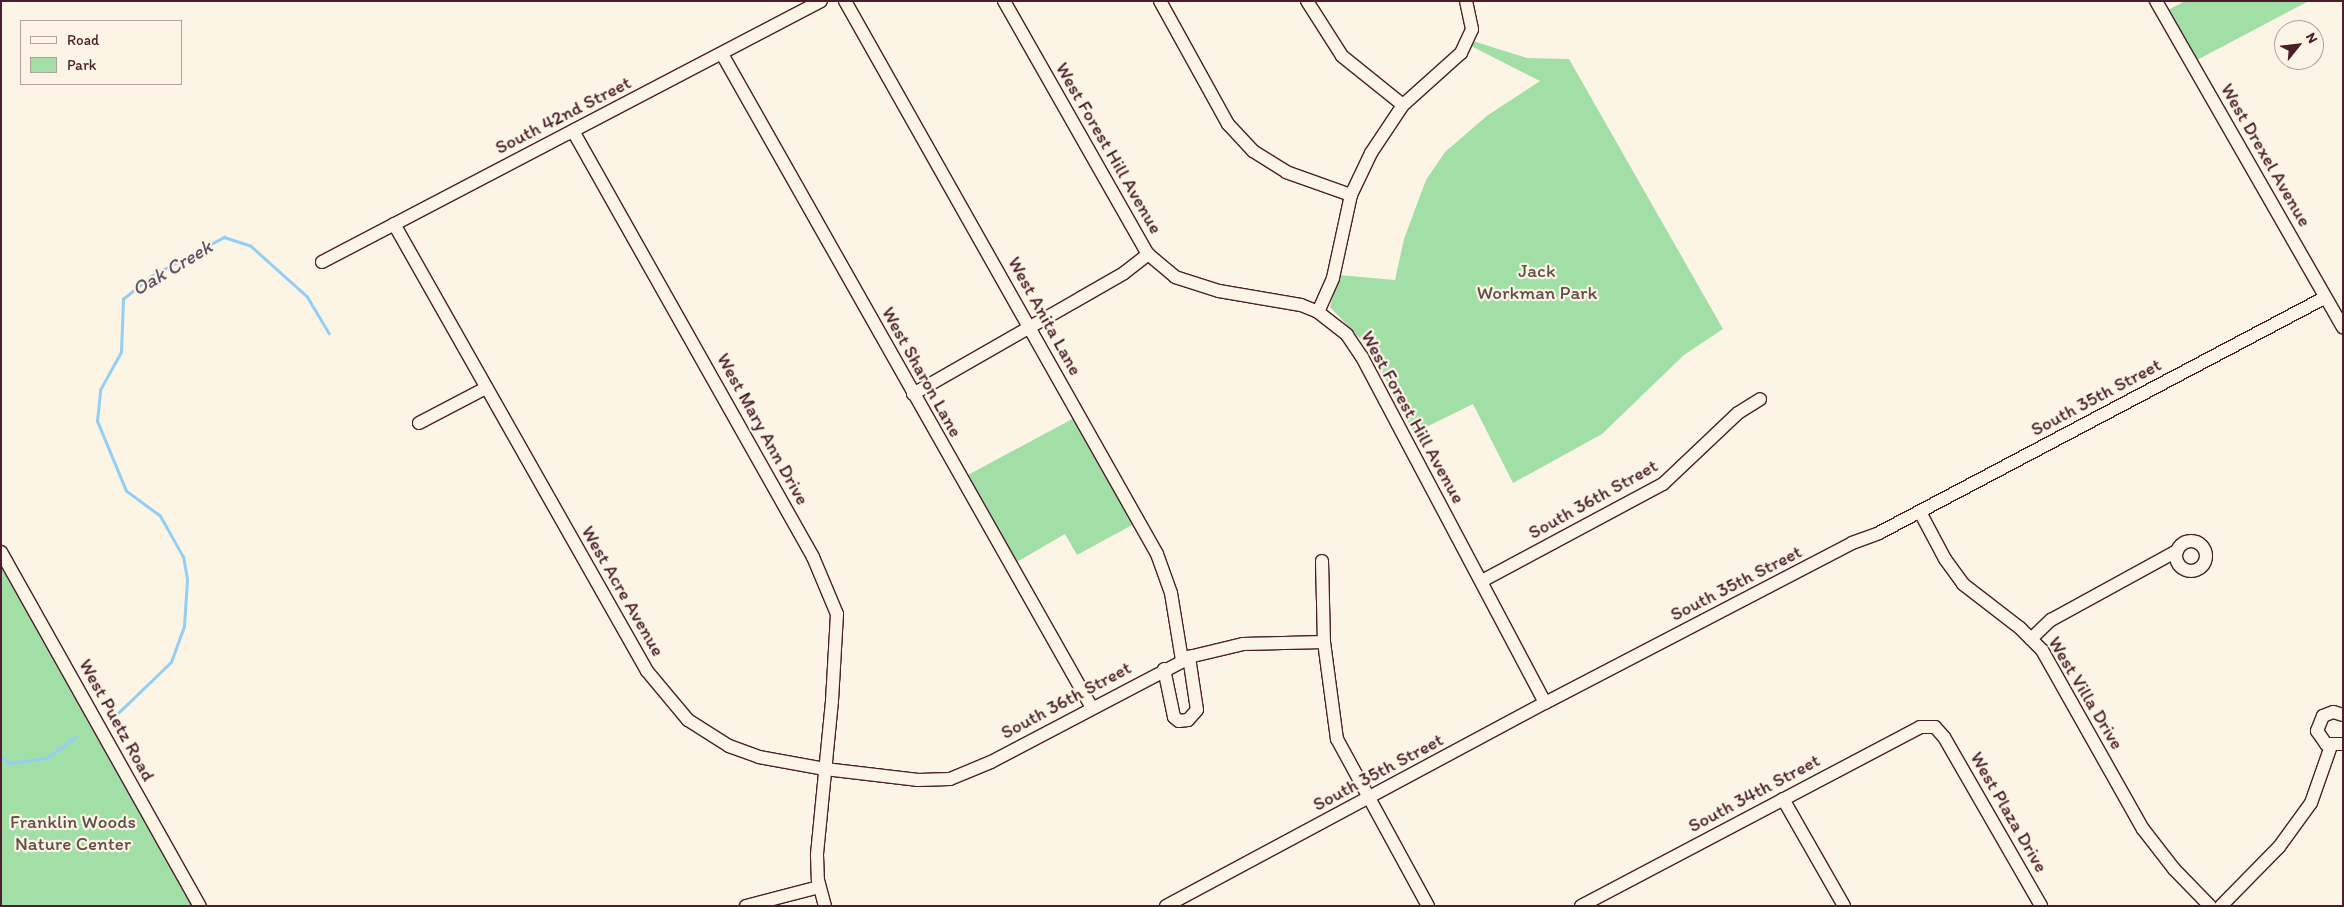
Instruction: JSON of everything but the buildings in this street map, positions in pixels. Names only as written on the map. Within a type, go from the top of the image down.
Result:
[{"type":"street","name":"South 42nd Street","points":[[322,262],[821,1]]},
{"type":"street","name":"West Anita Lane","points":[[845,1],[1164,567],[1197,710],[1188,720],[1179,721],[1174,717],[1164,669]]},
{"type":"street","name":"West Forest Hill Avenue","points":[[1004,1],[1148,254],[1175,277],[1219,291],[1281,300],[1318,312],[1347,334],[1362,357],[1545,703]]},
{"type":"street","points":[[1160,1],[1228,124],[1253,151],[1286,172],[1351,195]]},
{"type":"street","points":[[1307,1],[1342,56],[1403,105]]},
{"type":"street","points":[[1318,312],[1333,278],[1351,195],[1371,152],[1403,105],[1461,53],[1472,29],[1466,1]]},
{"type":"street","name":"West Drexel Avenue","points":[[2156,1],[2343,328]]},
{"type":"street","name":"West Sharon Lane","points":[[722,54],[1092,708]]},
{"type":"street","name":"West Mary Ann Drive","points":[[573,131],[809,550],[837,614],[825,769]]},
{"type":"street","name":"West Acre Avenue","points":[[394,224],[647,671],[671,703],[701,729],[745,753],[825,769]]},
{"type":"street","points":[[913,394],[1124,273],[1148,254]]},
{"type":"street","name":"South 35th Street","points":[[1166,906],[1545,703],[1920,512],[2326,297]]},
{"type":"street","points":[[418,424],[486,388]]},
{"type":"street","name":"South 36th Street","points":[[1482,581],[1663,484],[1738,413],[1760,399]]},
{"type":"street","name":"West Villa Drive","points":[[1920,512],[1945,559],[1963,584],[2042,650],[2143,829],[2174,869],[2210,906]]},
{"type":"street","points":[[2030,639],[2051,620],[2177,551]]},
{"type":"street","name":"West Puetz Road","points":[[1,552],[200,906]]},
{"type":"street","points":[[1322,561],[1324,642],[1337,739],[1367,799],[1428,906]]},
{"type":"street","name":"South 36th Street","points":[[825,769],[918,780],[950,779],[991,762],[1185,659],[1243,644],[1324,642]]},
{"type":"street","points":[[2221,906],[2279,847],[2311,803],[2337,745],[2322,741],[2318,726],[2328,713],[2343,715]]},
{"type":"street","name":"South 34th Street","points":[[1581,906],[1920,727],[1935,727],[1944,737]]},
{"type":"street","name":"West Plaza Drive","points":[[1944,737],[2040,906]]},
{"type":"street","points":[[825,769],[817,855],[820,888],[825,906]]},
{"type":"street","points":[[1783,799],[1844,906]]},
{"type":"street","points":[[746,906],[820,888]]},
{"type":"green space","points":[[2185,1],[2309,1],[2197,60],[2168,10]]},
{"type":"green space","name":"Jack Workman Park","points":[[1473,41],[1527,58],[1569,59],[1723,329],[1684,355],[1602,434],[1513,483],[1473,404],[1414,433],[1369,348],[1330,307],[1339,275],[1395,280],[1404,239],[1426,180],[1445,152],[1488,115],[1540,81],[1471,46]]},
{"type":"green space","points":[[1074,418],[1134,524],[1077,555],[1065,534],[1015,563],[966,476]]},
{"type":"green space","name":"Franklin Woods Nature Center","points":[[1,563],[197,906],[1,906]]},
{"type":"waterway","name":"Oak Creek","points":[[114,717],[171,662],[184,626],[187,579],[183,557],[160,516],[126,491],[97,421],[100,390],[121,352],[123,299],[151,276],[224,237],[251,246],[307,296],[329,333]]},
{"type":"waterway","name":"Oak Creek","points":[[1,757],[10,763],[47,758],[76,736]]}]
